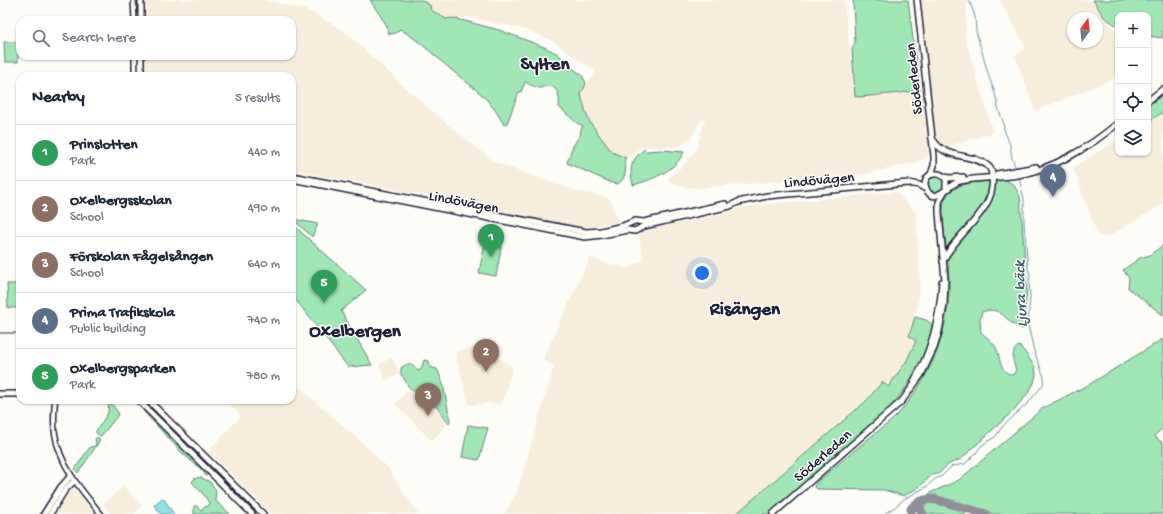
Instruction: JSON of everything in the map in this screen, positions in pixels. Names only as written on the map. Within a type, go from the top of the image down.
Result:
[{"type":"main road","points":[[134,0],[135,16]]},
{"type":"main road","points":[[141,0],[141,16]]},
{"type":"main road","name":"Söderleden","points":[[917,0],[934,156],[936,167],[943,176]]},
{"type":"main road","points":[[135,60],[135,72]]},
{"type":"main road","points":[[141,60],[141,72]]},
{"type":"main road","points":[[1151,98],[1163,89]]},
{"type":"main road","points":[[992,176],[953,178],[936,173],[929,176],[925,181],[928,191],[937,196],[955,182],[1017,173],[1062,159],[1090,144],[1115,125]]},
{"type":"main road","points":[[932,138],[946,151],[982,162],[988,166],[992,176],[993,188],[989,199],[979,216],[945,256],[943,261]]},
{"type":"main road","name":"Söderleden","points":[[929,176],[934,166],[934,156]]},
{"type":"main road","name":"Lindövägen","points":[[908,183],[929,176]]},
{"type":"main road","points":[[943,176],[947,182],[945,191]]},
{"type":"main road","name":"Lindövägen","points":[[296,177],[586,232],[631,226]]},
{"type":"main road","name":"Lindövägen","points":[[296,180],[585,237],[596,236],[631,226]]},
{"type":"main road","name":"Lindövägen","points":[[638,222],[773,195],[908,183],[919,184],[928,191]]},
{"type":"main road","name":"Söderleden","points":[[928,191],[936,204],[939,213]]},
{"type":"main road","name":"Söderleden","points":[[773,514],[902,401],[924,369],[934,348],[941,326],[944,305],[945,280],[939,202],[945,191]]},
{"type":"main road","name":"Lindövägen","points":[[639,228],[730,206],[734,203]]},
{"type":"main road","points":[[635,221],[638,222],[640,225],[639,228],[635,231],[631,226],[635,221]]},
{"type":"main road","name":"Söderleden","points":[[887,414],[915,379],[924,362],[931,343],[937,320],[941,294],[942,254]]},
{"type":"main road","points":[[0,394],[16,394]]},
{"type":"main road","points":[[142,404],[252,514]]},
{"type":"main road","points":[[152,404],[263,514]]},
{"type":"main road","points":[[44,514],[61,487],[71,476]]},
{"type":"main road","points":[[50,514],[65,490],[74,481]]},
{"type":"street","points":[[54,404],[54,427],[56,439],[64,462],[74,481],[101,514]]},
{"type":"shaded area","points":[[145,0],[264,0],[306,10],[341,29],[428,108],[494,162],[575,191],[606,197],[612,201],[612,205],[619,222],[585,228],[296,171],[296,72],[145,72],[145,60],[296,60],[296,16],[145,16]]},
{"type":"shaded area","points":[[421,0],[844,0],[855,96],[859,97],[930,92],[921,0],[967,0],[965,38],[993,133],[938,149],[918,162],[865,174],[700,188],[684,187],[668,182],[669,177],[685,164],[697,149],[705,119],[701,120],[691,138],[678,147],[642,147],[626,158],[613,152],[588,119],[580,93],[584,91],[587,84],[596,72],[554,42],[539,35],[526,30],[470,17],[446,19],[431,10],[430,5]]},
{"type":"shaded area","points":[[1000,0],[1092,0],[1100,12],[1067,12],[1067,48],[1103,48],[1103,16],[1115,30],[1115,78],[1035,111],[1015,55],[1026,48]]},
{"type":"shaded area","points":[[1163,112],[1163,204],[1108,237],[1098,236],[1073,167],[1115,142],[1115,156],[1151,156],[1151,120]]},
{"type":"shaded area","points":[[896,192],[916,213],[920,281],[917,309],[908,337],[916,341],[906,362],[888,387],[882,382],[866,399],[735,514],[504,514],[517,492],[554,366],[544,361],[544,356],[590,258],[627,269],[643,260],[639,237],[640,233],[647,230],[717,215],[739,208],[758,205]]},
{"type":"shaded area","points":[[475,347],[495,356],[513,367],[502,404],[500,405],[490,403],[469,405],[455,352]]},
{"type":"shaded area","points":[[392,358],[400,374],[386,381],[379,364]]},
{"type":"shaded area","points":[[296,385],[358,439],[388,468],[418,514],[271,514],[208,451],[241,416],[229,404],[296,404]]},
{"type":"shaded area","points":[[408,390],[430,404],[447,424],[432,441],[395,404]]},
{"type":"shaded area","points":[[124,486],[142,506],[134,514],[111,514],[103,504]]},
{"type":"shaded area","points":[[73,488],[95,514],[54,514]]},
{"type":"green space","points":[[370,0],[421,0],[430,5],[431,10],[446,19],[453,18],[499,30],[544,47],[558,54],[568,65],[582,75],[586,83],[584,89],[580,92],[588,119],[612,152],[626,158],[624,160],[626,170],[621,182],[618,184],[612,183],[567,163],[572,148],[581,133],[580,132],[583,126],[577,123],[559,107],[558,93],[554,88],[546,86],[538,88],[525,82],[521,92],[519,92],[507,123],[504,125],[480,93],[419,42],[400,29],[396,33],[389,34],[387,26]]},
{"type":"green space","points":[[853,0],[908,0],[920,91],[859,97],[855,96],[852,49],[855,43]]},
{"type":"green space","points":[[1093,0],[1163,0],[1163,38],[1151,36],[1151,12],[1115,12],[1115,25],[1104,17],[1103,12],[1101,12]]},
{"type":"green space","points":[[4,42],[16,42],[16,60],[18,60],[18,62],[5,62]]},
{"type":"green space","points":[[1163,95],[1163,112],[1151,120],[1151,103]]},
{"type":"green space","points":[[644,149],[646,151],[661,150],[684,152],[675,164],[662,174],[633,185],[631,173],[632,165],[636,157]]},
{"type":"green space","points":[[936,176],[942,178],[944,184],[942,190],[936,192],[930,190],[928,184],[930,178]]},
{"type":"green space","points":[[1006,180],[1014,185],[1020,196],[1027,290],[1023,329],[1017,327],[999,313],[989,310],[982,312],[980,320],[981,332],[995,346],[1002,367],[1004,371],[1008,373],[1013,375],[1016,370],[1013,354],[1016,348],[1019,346],[1024,351],[1035,367],[1036,374],[1034,383],[1029,392],[1012,412],[961,459],[949,464],[938,474],[932,475],[919,487],[904,496],[884,490],[817,489],[814,486],[818,481],[899,413],[922,382],[938,350],[947,315],[949,296],[949,269],[943,214],[945,199],[956,188],[964,185]]},
{"type":"green space","points":[[296,220],[318,224],[312,237],[296,222]]},
{"type":"green space","points":[[296,228],[366,290],[341,311],[372,365],[348,367],[296,300]]},
{"type":"green space","points":[[497,235],[503,237],[496,276],[479,273],[486,238],[495,240]]},
{"type":"green space","points":[[1163,245],[1163,315],[1128,288],[1129,278],[1123,270],[1140,258],[1150,255]]},
{"type":"green space","points":[[7,284],[16,284],[16,308],[8,308]]},
{"type":"green space","points":[[915,317],[926,320],[933,325],[928,346],[914,375],[902,393],[881,417],[768,514],[736,514],[867,400],[882,382],[888,387],[906,362],[916,341],[909,336]]},
{"type":"green space","points":[[1163,339],[1163,428],[1154,436],[1163,443],[1163,514],[993,514],[936,497],[927,497],[930,493],[959,480],[1043,408],[1090,384]]},
{"type":"green space","points":[[424,360],[429,361],[430,367],[437,369],[443,383],[450,420],[449,424],[435,405],[410,388],[401,375],[401,368],[407,364],[413,365],[418,371],[421,369]]},
{"type":"green space","points":[[109,404],[112,404],[119,414],[101,436],[96,433],[96,431],[108,413]]},
{"type":"green space","points":[[144,409],[209,474],[206,476],[202,470],[183,454],[144,412]]},
{"type":"green space","points":[[468,425],[488,428],[479,460],[462,457]]},
{"type":"green space","points":[[98,437],[100,440],[99,442],[78,473],[75,469],[90,447],[95,446],[95,439]]},
{"type":"green space","points":[[200,477],[210,482],[216,490],[215,500],[230,514],[194,514],[194,506],[197,506],[201,510],[206,506],[208,507],[209,503],[192,482],[194,479]]},
{"type":"green space","points":[[928,503],[965,511],[966,514],[925,514],[924,508]]},
{"type":"water","points":[[162,498],[174,514],[161,514],[154,505]]},
{"type":"waterway","name":"Ljura bäck","points":[[969,0],[975,16],[976,31],[1016,169]]},
{"type":"waterway","name":"Ljura bäck","points":[[884,514],[904,499],[942,476],[952,466],[965,464],[981,446],[996,436],[1002,427],[1028,403],[1043,385],[1044,377],[1034,351],[1028,325],[1030,275],[1024,223],[1024,199],[1019,178]]},
{"type":"taxiway","points":[[911,514],[911,509],[919,502],[934,499],[986,514]]},
{"type":"taxiway","points":[[920,502],[920,509],[923,514]]},
{"type":"tram line","points":[[136,0],[137,16]]},
{"type":"tram line","points":[[138,60],[138,72]]},
{"type":"tram line","points":[[0,333],[16,333]]},
{"type":"place","name":"Prima Trafikskola","points":[[1053,197]]},
{"type":"place","name":"Prinslotten","points":[[491,257]]},
{"type":"place","name":"Oxelbergsparken","points":[[324,303]]},
{"type":"place","name":"Oxelbergsskolan","points":[[486,372]]},
{"type":"place","name":"Förskolan Fågelsången","points":[[428,416]]},
{"type":"district","name":"Sylten","points":[[545,62]]},
{"type":"district","name":"Risängen","points":[[745,307]]},
{"type":"district","name":"Oxelbergen","points":[[355,329]]}]
